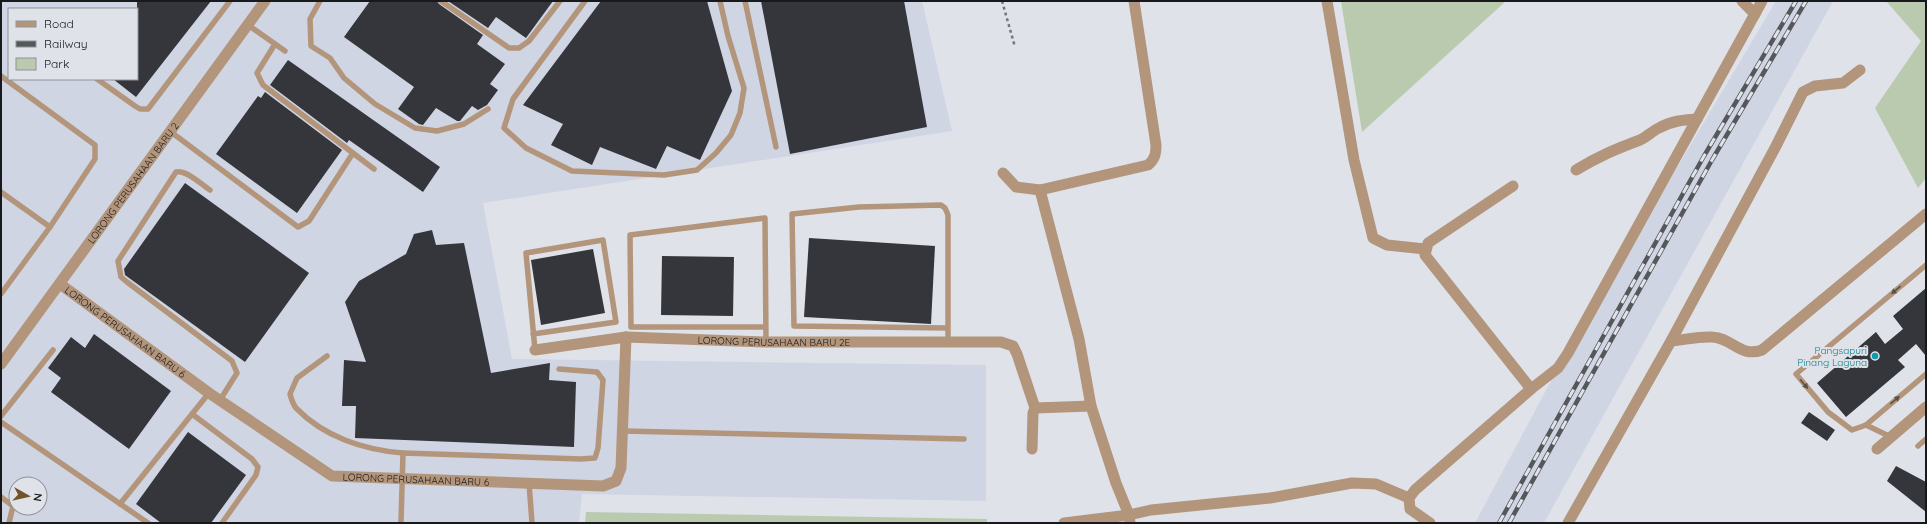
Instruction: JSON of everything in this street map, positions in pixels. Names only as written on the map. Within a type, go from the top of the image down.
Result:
[{"type":"street","name":"LORONG PERUSAHAAN BARU 2","points":[[1,364],[265,1]]},
{"type":"street","points":[[1003,173],[1016,187],[1040,190],[1148,165],[1156,156],[1156,145],[1147,76],[1134,1]]},
{"type":"street","points":[[1327,1],[1354,160],[1373,238],[1387,245],[1425,249]]},
{"type":"street","points":[[1742,1],[1755,14]]},
{"type":"street","points":[[1430,523],[1410,509],[1409,498],[1415,490],[1531,389],[1558,368],[1568,353],[1762,1]]},
{"type":"street","points":[[1568,523],[1671,341],[1776,146],[1803,92],[1815,86],[1843,83],[1860,70]]},
{"type":"street","points":[[1576,170],[1616,148],[1642,139],[1665,125],[1677,120],[1697,119]]},
{"type":"street","points":[[1512,186],[1428,243],[1425,249],[1425,255],[1531,389]]},
{"type":"street","points":[[1040,190],[1079,339],[1091,406],[1116,483],[1130,519]]},
{"type":"street","points":[[1671,341],[1712,337],[1726,340],[1742,350],[1753,353],[1762,350],[1926,214]]},
{"type":"street","name":"LORONG PERUSAHAAN BARU 6","points":[[60,284],[209,393],[332,476],[603,486],[616,481],[621,468],[626,337]]},
{"type":"street","name":"LORONG PERUSAHAAN BARU 2E","points":[[535,350],[626,337],[766,342],[1001,342],[1013,346],[1035,408]]},
{"type":"street","points":[[1032,449],[1033,414],[1035,408],[1091,406]]},
{"type":"street","points":[[1877,449],[1926,407]]},
{"type":"street","points":[[1064,523],[1130,519],[1151,510],[1270,498],[1352,483],[1376,484],[1409,498]]},
{"type":"lane","points":[[98,80],[140,109],[148,109],[230,1]]},
{"type":"lane","points":[[320,1],[310,19],[311,46],[330,58],[344,78],[375,104],[415,128],[437,131],[464,124],[488,109]]},
{"type":"lane","points":[[441,1],[509,48],[519,48],[529,41],[560,1]]},
{"type":"lane","points":[[585,1],[513,99],[504,128],[526,148],[572,171],[664,175],[697,170],[716,153],[731,135],[740,113],[744,88],[728,36],[720,1]]},
{"type":"lane","points":[[745,1],[776,147]]},
{"type":"lane","points":[[248,25],[285,51]]},
{"type":"lane","points":[[275,44],[258,73],[263,85],[374,169]]},
{"type":"lane","points":[[1,76],[95,145],[95,158],[50,228],[1,293]]},
{"type":"lane","points":[[170,132],[298,227],[309,221],[353,153]]},
{"type":"lane","points":[[210,190],[184,173],[176,172],[118,261],[121,277],[232,361],[237,373],[220,400]]},
{"type":"lane","points":[[1,192],[50,228]]},
{"type":"lane","points":[[948,328],[794,326],[792,214],[859,207],[941,205],[945,208],[948,215],[948,328],[948,341]]},
{"type":"lane","points":[[766,327],[631,327],[630,235],[765,218],[766,327],[766,342]]},
{"type":"lane","points":[[534,334],[616,322],[603,240],[526,253],[535,350]]},
{"type":"lane","points":[[1926,265],[1796,374],[1828,412],[1852,430],[1866,425],[1926,374]]},
{"type":"lane","points":[[1,416],[53,350]]},
{"type":"lane","points":[[326,356],[297,378],[290,394],[295,407],[342,440],[385,452],[581,459],[595,458],[598,448],[603,380],[597,372],[559,369]]},
{"type":"lane","points":[[120,504],[209,393]]},
{"type":"lane","points":[[192,414],[252,459],[258,467],[256,475],[222,523]]},
{"type":"lane","points":[[1,422],[148,523]]},
{"type":"lane","points":[[1866,425],[1891,437]]},
{"type":"lane","points":[[623,431],[964,439]]},
{"type":"lane","points":[[1918,446],[1926,439]]},
{"type":"lane","points":[[401,522],[403,453]]},
{"type":"lane","points":[[529,483],[532,523]]},
{"type":"lane","points":[[1,497],[13,506],[9,523]]},
{"type":"path","points":[[1002,1],[1015,46]]},
{"type":"shaded area","points":[[1,1],[922,1],[952,131],[483,203],[512,359],[986,365],[986,501],[582,494],[579,523],[1,523]]},
{"type":"shaded area","points":[[1776,1],[1833,1],[1544,523],[1475,523],[1558,368]]},
{"type":"green space","points":[[1341,1],[1506,1],[1362,132]]},
{"type":"green space","points":[[1886,1],[1926,1],[1926,178],[1918,188],[1875,108],[1921,41]]},
{"type":"green space","points":[[586,512],[987,519],[987,523],[585,523]]},
{"type":"building","points":[[137,1],[211,1],[136,97],[114,80],[138,80]]},
{"type":"building","points":[[370,1],[437,1],[439,4],[483,35],[477,44],[505,64],[490,84],[498,90],[487,105],[478,110],[472,106],[460,121],[457,121],[436,108],[423,125],[419,124],[398,109],[414,87],[344,37]]},
{"type":"building","points":[[448,1],[553,1],[526,38],[496,17],[488,28]]},
{"type":"building","points":[[601,1],[707,1],[732,91],[700,160],[667,146],[656,169],[600,147],[592,165],[551,145],[563,124],[523,105]]},
{"type":"building","points":[[761,1],[904,1],[927,127],[790,154]]},
{"type":"building","points":[[288,60],[440,167],[423,192],[349,140],[347,143],[270,85]]},
{"type":"building","points":[[265,92],[342,150],[297,213],[216,154],[258,96],[261,98]]},
{"type":"building","points":[[185,183],[309,273],[245,362],[125,275],[124,269]]},
{"type":"building","points":[[432,230],[436,245],[464,243],[491,373],[550,363],[549,380],[576,382],[574,447],[355,438],[356,406],[342,406],[344,360],[366,362],[345,302],[359,281],[406,254],[414,234]]},
{"type":"building","points":[[809,238],[935,246],[931,324],[804,317]]},
{"type":"building","points":[[593,249],[605,313],[541,325],[531,260]]},
{"type":"building","points":[[662,256],[734,257],[733,316],[661,315]]},
{"type":"building","name":"Pangsapuri Pinang Laguna","points":[[1926,288],[1926,356],[1916,344],[1898,360],[1905,367],[1846,417],[1817,383],[1876,332],[1885,344],[1903,329],[1893,316]]},
{"type":"building","points":[[94,334],[171,391],[129,449],[51,392],[61,378],[48,368],[71,337],[85,348]]},
{"type":"building","points":[[1809,412],[1835,430],[1827,441],[1801,423]]},
{"type":"building","points":[[188,432],[246,475],[211,523],[161,523],[136,504]]},
{"type":"building","points":[[1896,466],[1926,482],[1926,512],[1887,481]]},
{"type":"railway","points":[[1499,523],[1704,156],[1796,1]]},
{"type":"railway","points":[[1509,523],[1712,160],[1806,1]]},
{"type":"place","name":"Pangsapuri Pinang Laguna","points":[[1875,356]]}]
